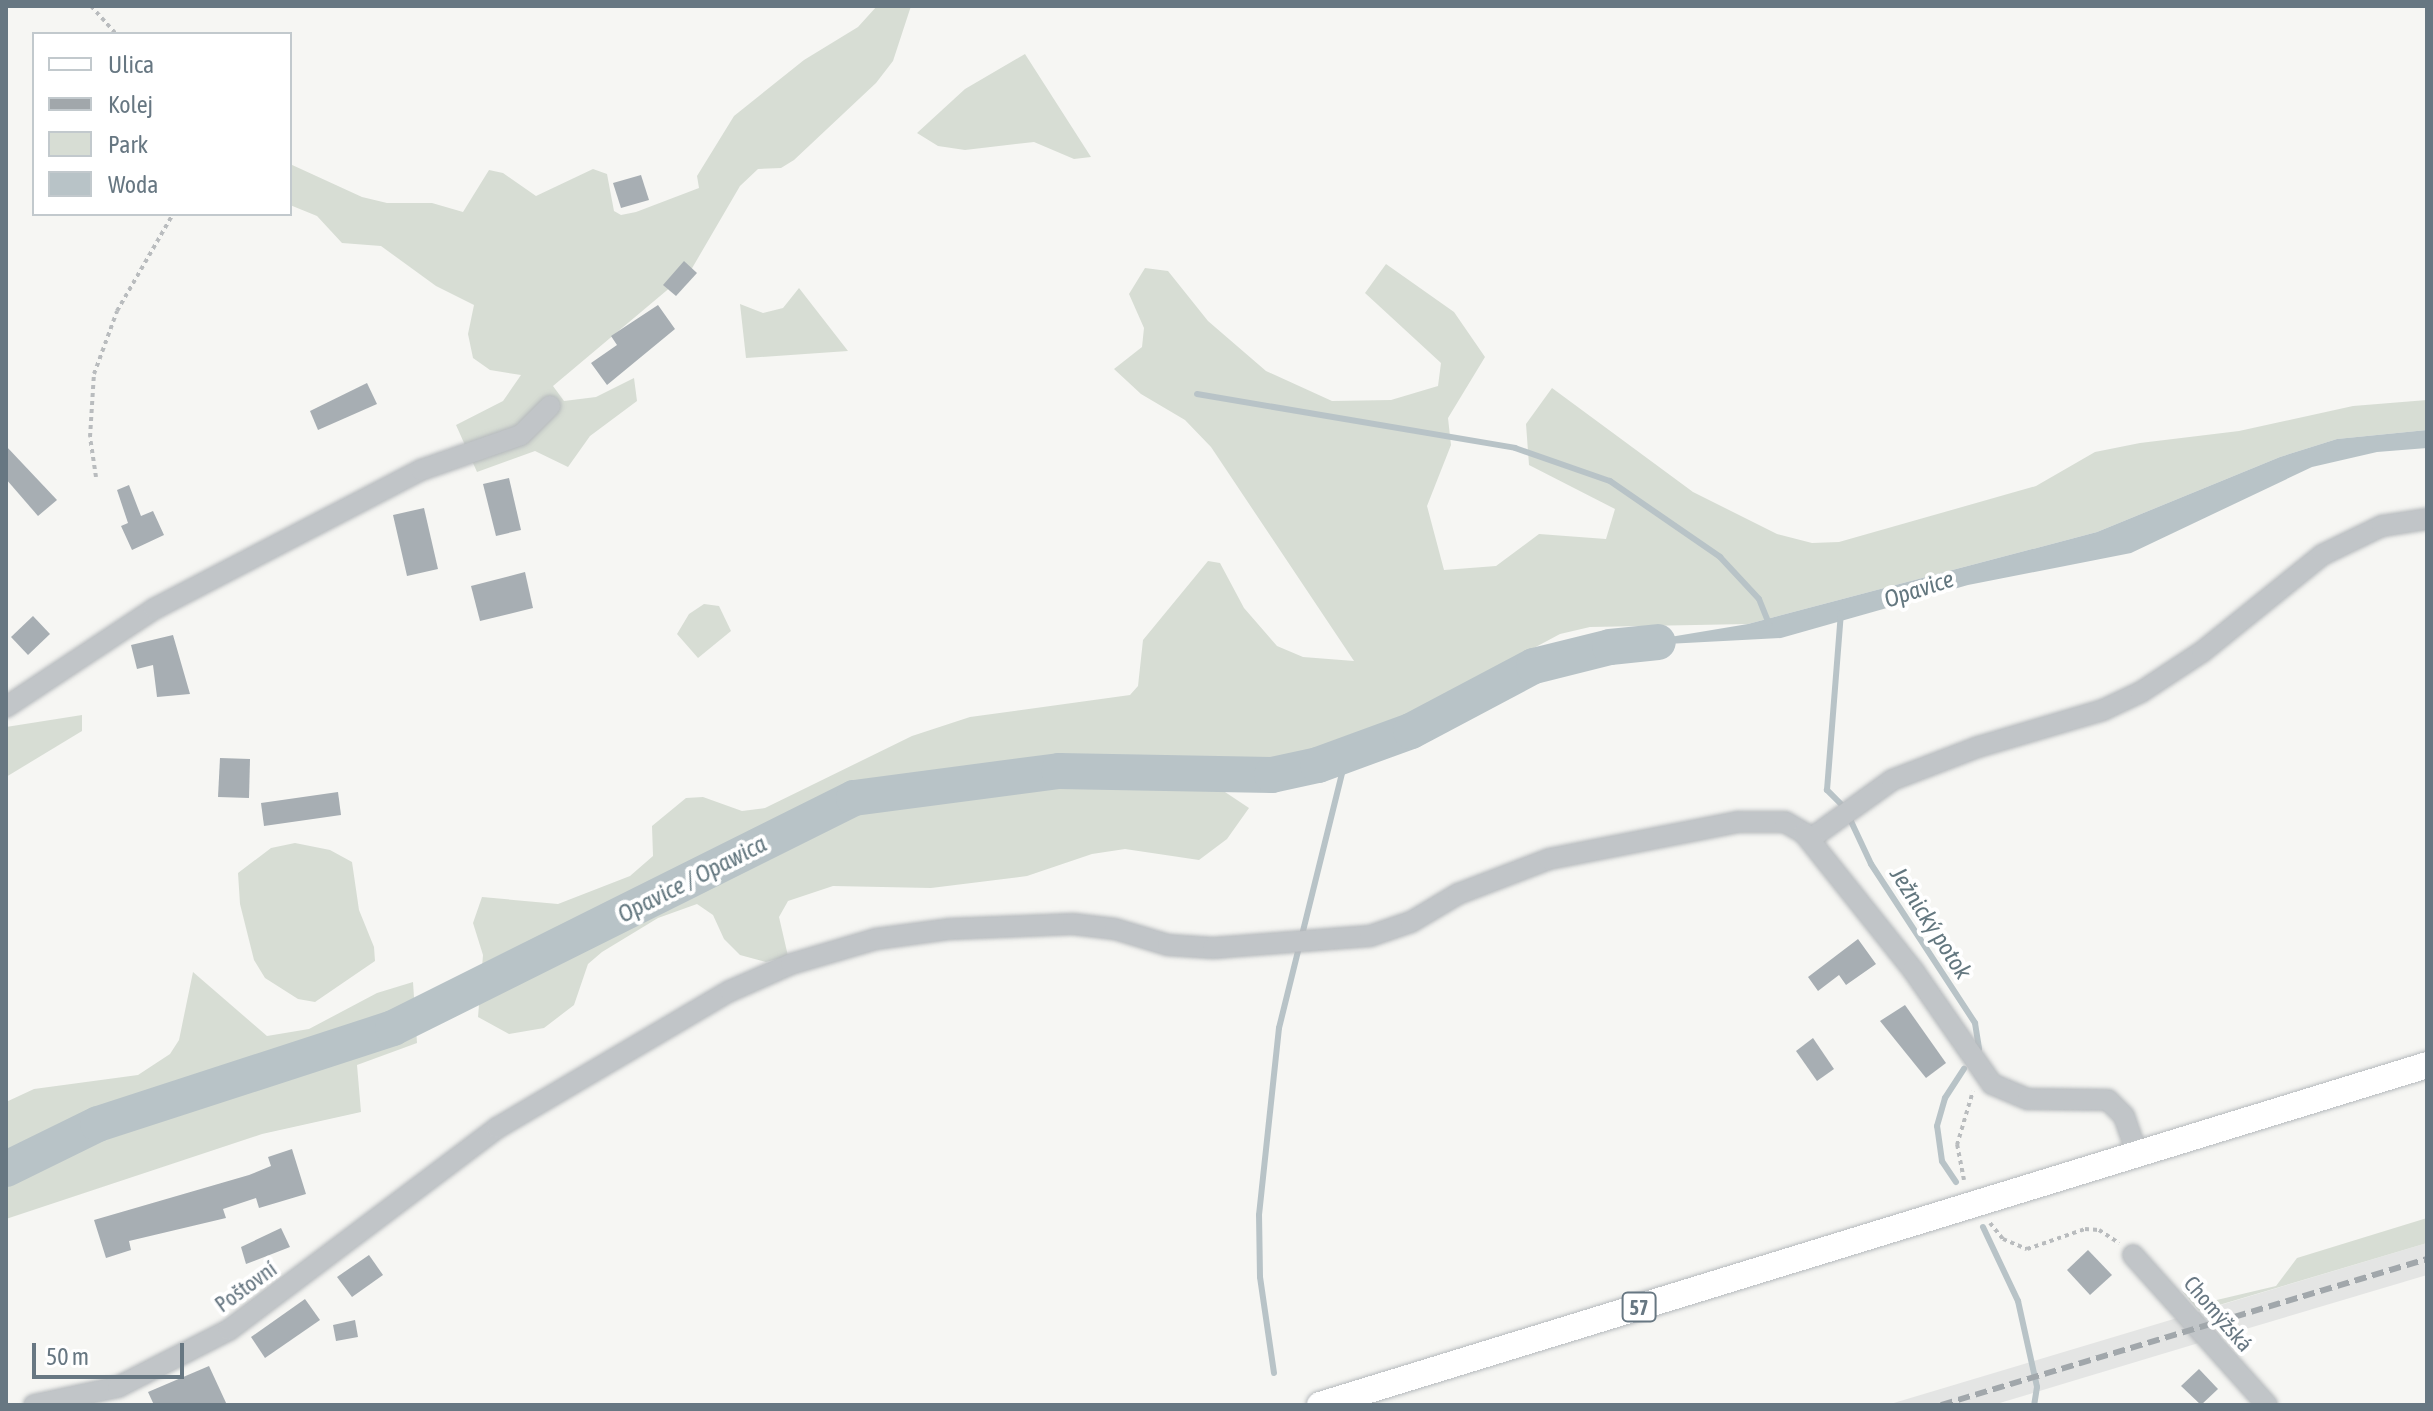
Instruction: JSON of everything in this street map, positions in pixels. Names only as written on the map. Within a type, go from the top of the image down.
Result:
[{"type":"main road","name":"57","points":[[1320,1405],[2427,1065]]},
{"type":"street","points":[[6,707],[154,609],[421,470],[521,435],[550,406]]},
{"type":"street","points":[[2137,1154],[2124,1116],[2108,1100],[2016,1097],[1979,1069],[1913,970],[1810,839],[1902,776],[2103,710],[2141,692],[2202,652],[2322,555],[2382,526],[2427,519]]},
{"type":"street","name":"Poštovní","points":[[34,1405],[118,1387],[229,1330],[381,1211],[497,1128],[730,991],[835,950],[950,929],[1073,924],[1190,948],[1312,942],[1390,931],[1503,874],[1669,833],[1772,820],[1795,826],[1810,839]]},
{"type":"street","name":"Chomýžská","points":[[2133,1255],[2267,1405]]},
{"type":"path","points":[[91,6],[114,32]]},
{"type":"path","points":[[96,477],[90,437],[94,374],[122,300],[172,216]]},
{"type":"path","points":[[1964,1180],[1957,1145],[1979,1069]]},
{"type":"path","points":[[1990,1223],[2003,1239],[2027,1249],[2085,1229],[2109,1235],[2133,1255]]},
{"type":"shaded area","points":[[2427,1243],[2427,1275],[1993,1405],[1887,1405]]},
{"type":"green space","points":[[877,6],[911,6],[893,61],[876,83],[794,160],[781,168],[758,169],[740,186],[691,270],[553,386],[564,401],[596,397],[634,378],[637,401],[590,436],[568,467],[535,451],[477,472],[456,425],[503,401],[521,375],[490,370],[473,358],[468,334],[474,305],[436,286],[381,246],[342,243],[317,216],[292,206],[292,165],[362,197],[387,203],[432,203],[463,212],[489,170],[503,173],[536,196],[593,169],[607,174],[614,211],[621,215],[636,212],[699,188],[697,176],[734,116],[804,60],[858,27]]},
{"type":"green space","points":[[1025,54],[1091,157],[1074,159],[1034,142],[965,150],[938,146],[917,133],[965,89]]},
{"type":"green space","points":[[1386,264],[1454,312],[1485,357],[1448,418],[1451,445],[1427,506],[1444,570],[1496,566],[1539,534],[1606,539],[1615,509],[1529,465],[1526,424],[1552,388],[1693,492],[1777,534],[1812,543],[1839,542],[2036,486],[2095,452],[2140,443],[2239,431],[2353,406],[2427,400],[2427,430],[2337,439],[2280,457],[2097,532],[1748,624],[1590,627],[1560,634],[1423,707],[1402,741],[1310,777],[1222,790],[1249,808],[1227,839],[1199,860],[1125,849],[1092,854],[1027,876],[931,888],[833,886],[788,901],[779,917],[788,956],[766,962],[740,955],[724,939],[713,915],[697,904],[658,918],[602,952],[588,964],[574,1005],[544,1028],[509,1034],[478,1017],[483,955],[473,923],[482,897],[558,904],[630,876],[653,856],[652,826],[686,798],[703,797],[742,811],[765,808],[912,736],[970,717],[1130,695],[1138,686],[1143,640],[1208,561],[1220,563],[1244,608],[1277,646],[1303,657],[1354,661],[1211,447],[1185,420],[1141,394],[1114,369],[1142,347],[1144,328],[1129,294],[1145,268],[1168,271],[1208,321],[1266,371],[1332,401],[1391,400],[1438,386],[1441,363],[1365,293]]},
{"type":"green space","points":[[799,288],[848,351],[746,358],[740,304],[763,313],[783,308]]},
{"type":"green space","points":[[704,604],[719,606],[731,631],[698,658],[677,634],[689,614]]},
{"type":"green space","points":[[82,715],[82,731],[6,777],[6,727]]},
{"type":"green space","points":[[295,843],[330,850],[352,862],[359,910],[374,947],[375,961],[315,1002],[298,999],[265,978],[254,960],[240,904],[238,873],[271,848]]},
{"type":"green space","points":[[193,972],[267,1036],[309,1029],[377,993],[413,982],[417,1043],[357,1065],[361,1112],[262,1134],[6,1219],[6,1102],[34,1089],[138,1075],[170,1054],[179,1040]]},
{"type":"green space","points":[[2427,1218],[2427,1243],[2199,1311],[2182,1291],[2204,1303],[2276,1286],[2297,1258]]},
{"type":"water","name":"Opavice","points":[[2427,430],[2427,448],[2377,452],[2312,467],[2131,553],[1968,585],[1781,638],[1610,647],[1748,624],[2097,532],[2280,457],[2337,439]]},
{"type":"building","points":[[641,175],[649,200],[621,208],[613,183]]},
{"type":"building","points":[[684,261],[697,273],[676,296],[663,285]]},
{"type":"building","points":[[658,305],[675,329],[607,385],[591,363],[617,345],[611,336]]},
{"type":"building","points":[[367,383],[377,404],[318,430],[310,411]]},
{"type":"building","points":[[6,446],[57,500],[38,516],[6,479]]},
{"type":"building","points":[[509,478],[521,530],[496,536],[483,484]]},
{"type":"building","points":[[129,485],[141,516],[153,511],[164,535],[132,550],[121,526],[128,523],[117,490]]},
{"type":"building","points":[[424,508],[438,569],[407,576],[393,515]]},
{"type":"building","points":[[525,572],[533,608],[480,621],[471,586]]},
{"type":"building","points":[[33,616],[50,634],[28,655],[11,637]]},
{"type":"building","points":[[173,635],[190,694],[157,697],[153,665],[137,669],[131,645]]},
{"type":"building","points":[[220,758],[250,759],[249,798],[218,797]]},
{"type":"building","points":[[338,792],[341,815],[264,826],[261,803]]},
{"type":"building","points":[[1858,939],[1876,964],[1846,985],[1839,975],[1818,991],[1808,977]]},
{"type":"building","points":[[1905,1005],[1946,1063],[1926,1078],[1880,1021]]},
{"type":"building","points":[[1813,1038],[1834,1069],[1817,1081],[1796,1051]]},
{"type":"building","points":[[292,1149],[306,1194],[259,1208],[256,1198],[223,1209],[226,1218],[129,1241],[131,1250],[106,1258],[94,1220],[249,1175],[271,1166],[268,1157]]},
{"type":"building","points":[[281,1228],[290,1247],[246,1264],[241,1247]]},
{"type":"building","points":[[2088,1250],[2112,1275],[2090,1295],[2067,1270]]},
{"type":"building","points":[[369,1255],[383,1275],[352,1297],[337,1277]]},
{"type":"building","points":[[305,1299],[320,1320],[265,1358],[251,1337]]},
{"type":"building","points":[[355,1320],[358,1337],[336,1341],[333,1325]]},
{"type":"building","points":[[209,1366],[227,1405],[154,1405],[148,1392]]},
{"type":"building","points":[[2199,1369],[2218,1389],[2201,1405],[2181,1386]]},
{"type":"waterway","points":[[1197,394],[1515,448],[1610,481],[1720,557],[1759,599],[1769,624]]},
{"type":"waterway","name":"Ježnický potok","points":[[1841,614],[1827,790],[1841,804]]},
{"type":"waterway","name":"Opavice / Opawica","points":[[6,1169],[98,1124],[393,1028],[854,798],[1059,771],[1272,775],[1318,765],[1411,731],[1534,666],[1610,647],[1658,642]]},
{"type":"waterway","points":[[1274,1373],[1260,1277],[1259,1215],[1279,1028],[1347,753]]},
{"type":"waterway","name":"Ježnický potok","points":[[1849,817],[1871,864],[1975,1023],[1979,1049]]},
{"type":"waterway","name":"Ježnický potok","points":[[1956,1182],[1942,1161],[1937,1126],[1945,1098],[1964,1069]]},
{"type":"waterway","name":"Ježnický potok","points":[[1983,1227],[2018,1301],[2037,1387],[2034,1405]]},
{"type":"railway","points":[[1941,1405],[2427,1259]]}]
